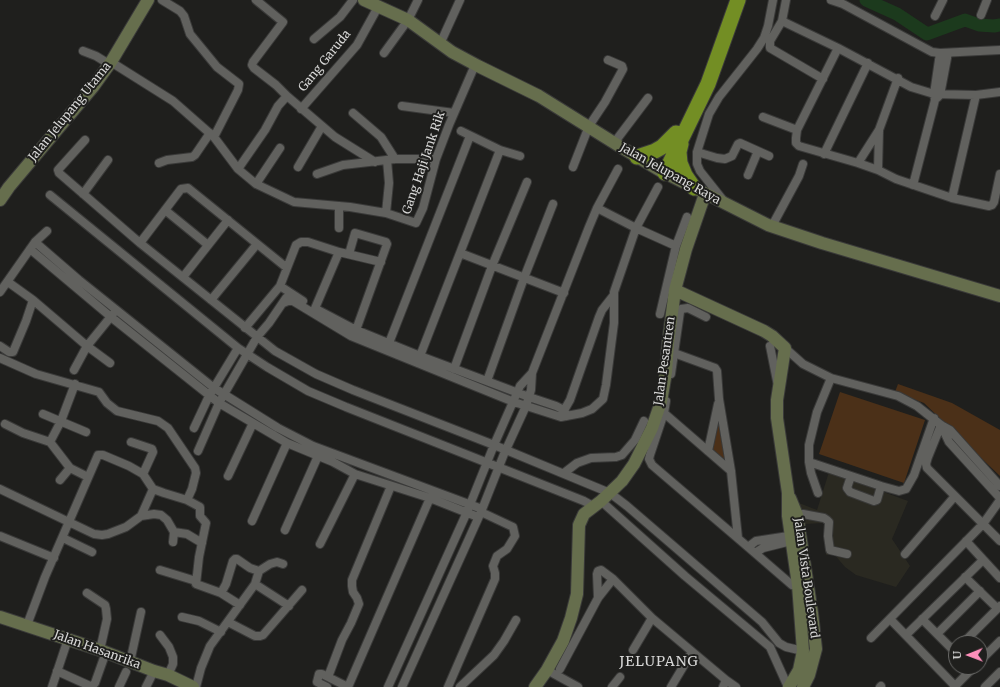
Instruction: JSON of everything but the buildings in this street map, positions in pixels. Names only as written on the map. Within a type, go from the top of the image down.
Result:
[{"type":"highway","points":[[663,172],[714,45],[727,0]]},
{"type":"highway","points":[[637,157],[662,147],[680,131],[708,84],[738,0]]},
{"type":"highway","points":[[680,131],[680,163],[685,175],[700,191]]},
{"type":"street","name":"Jalan Jelupang Utama","points":[[1,199],[9,187],[93,87],[110,63],[148,0]]},
{"type":"street","points":[[159,163],[167,160],[192,157],[195,155],[212,135],[238,90],[239,84],[217,67],[190,34],[184,16],[180,11],[162,0]]},
{"type":"street","points":[[256,0],[283,22],[253,62],[252,65],[254,68],[276,85],[301,109],[335,137],[375,162]]},
{"type":"street","points":[[314,39],[340,17],[353,0]]},
{"type":"street","name":"Jalan Jelupang Raya","points":[[364,0],[408,20],[452,52],[538,96],[663,172],[772,226],[822,243],[1000,296]]},
{"type":"street","points":[[384,53],[408,20],[418,0]]},
{"type":"street","points":[[440,44],[460,0]]},
{"type":"street","points":[[726,204],[700,171],[697,152],[709,114],[719,97],[764,38],[773,0]]},
{"type":"street","points":[[786,0],[782,21],[770,41],[770,48],[822,79]]},
{"type":"street","points":[[831,0],[843,2],[932,52],[944,53],[1000,50]]},
{"type":"street","points":[[935,16],[943,0]]},
{"type":"street","points":[[981,16],[987,0]]},
{"type":"street","name":"Gang Garuda","points":[[301,109],[357,45],[378,7]]},
{"type":"street","points":[[782,21],[898,78],[911,87],[936,96],[976,95],[1000,92]]},
{"type":"street","points":[[838,48],[797,130],[796,143],[799,146],[858,163],[878,170],[896,179],[952,198],[988,206],[992,205],[994,202],[1000,174]]},
{"type":"street","points":[[83,51],[110,63],[173,101],[212,135],[238,169],[256,184],[294,202],[338,206],[386,213],[391,159],[380,137],[353,113]]},
{"type":"street","points":[[913,185],[936,96],[944,53]]},
{"type":"street","points":[[573,167],[589,126],[605,102],[623,69],[622,66],[608,60]]},
{"type":"street","points":[[824,154],[868,63]]},
{"type":"street","name":"Gang Haji Jank Rik","points":[[386,213],[413,223],[418,221],[436,159],[475,65]]},
{"type":"street","points":[[858,163],[879,130],[898,78]]},
{"type":"street","points":[[952,198],[976,95]]},
{"type":"street","points":[[238,169],[265,130],[278,106],[287,96]]},
{"type":"street","points":[[614,143],[648,98]]},
{"type":"street","points":[[402,106],[454,113]]},
{"type":"street","points":[[763,117],[797,130]]},
{"type":"street","points":[[298,167],[322,126]]},
{"type":"street","points":[[878,170],[879,130]]},
{"type":"street","points":[[461,131],[500,150],[520,156]]},
{"type":"street","points":[[389,343],[470,136]]},
{"type":"street","points":[[85,140],[58,170],[59,173],[140,243],[245,328],[252,346],[308,391],[346,408],[488,461],[584,501],[593,508],[618,516],[691,581],[770,646],[776,663],[789,687]]},
{"type":"street","points":[[697,152],[725,159],[732,156],[740,143],[769,156]]},
{"type":"street","points":[[256,184],[280,148]]},
{"type":"street","points":[[420,356],[500,150]]},
{"type":"street","points":[[748,175],[758,151]]},
{"type":"street","points":[[317,174],[343,165],[391,159],[436,159]]},
{"type":"street","points":[[83,194],[108,160]]},
{"type":"street","points":[[772,226],[799,176],[803,164]]},
{"type":"street","points":[[402,687],[526,406],[529,397],[532,373],[596,208],[618,169]]},
{"type":"street","points":[[454,369],[492,266],[527,182]]},
{"type":"street","points":[[564,414],[598,317],[613,296],[636,228],[658,187]]},
{"type":"street","points":[[140,243],[181,189],[188,188],[287,268]]},
{"type":"street","name":"Jalan Pesantren","points":[[593,508],[622,481],[634,464],[652,428],[661,402],[676,290],[700,191]]},
{"type":"street","points":[[50,195],[238,348],[252,346],[275,351],[322,376],[353,390],[505,452],[564,473],[593,508]]},
{"type":"street","points":[[487,381],[524,278],[553,204]]},
{"type":"street","points":[[338,206],[340,228]]},
{"type":"street","points":[[596,208],[676,246]]},
{"type":"street","points":[[165,210],[208,245]]},
{"type":"street","points":[[660,314],[676,246],[687,217]]},
{"type":"street","points":[[183,277],[228,220]]},
{"type":"street","points":[[0,292],[35,242],[47,230]]},
{"type":"street","points":[[349,254],[354,234],[356,233],[386,242],[381,262],[356,330]]},
{"type":"street","points":[[35,242],[79,280],[224,395],[278,428],[335,459],[355,474],[430,498],[469,508]]},
{"type":"street","points":[[245,328],[280,286],[296,245],[301,242],[308,242],[339,252],[381,262]]},
{"type":"street","points":[[211,300],[257,244]]},
{"type":"street","points":[[30,249],[209,396],[287,443],[318,456],[335,459],[469,508],[513,527],[515,536],[507,549],[497,556],[493,566],[495,573],[494,579],[448,687]]},
{"type":"street","points":[[314,311],[339,252]]},
{"type":"street","points":[[460,253],[564,293]]},
{"type":"street","points":[[8,282],[33,300],[87,346],[110,363]]},
{"type":"street","points":[[280,286],[298,301],[351,336],[406,354],[514,402],[564,414],[582,413],[592,409],[603,398],[614,323],[613,296]]},
{"type":"street","points":[[676,290],[764,331],[772,336],[803,364],[831,378],[898,396],[917,406],[934,418],[941,426],[949,442],[1000,499],[983,524],[891,620],[871,638]]},
{"type":"street","points":[[198,451],[219,403],[252,346],[283,303],[289,292]]},
{"type":"street","points":[[0,346],[10,352],[13,352],[33,300]]},
{"type":"street","points":[[283,303],[291,300],[298,301]]},
{"type":"street","points":[[706,317],[688,308],[681,309],[664,413],[649,459],[652,465],[792,585]]},
{"type":"street","points":[[74,370],[87,346],[116,309]]},
{"type":"street","points":[[314,311],[389,343],[406,354],[420,356],[487,381],[529,397],[564,414]]},
{"type":"street","points":[[770,346],[779,388]]},
{"type":"street","points":[[194,428],[209,396],[238,348]]},
{"type":"street","name":"Jalan Vista Boulevard","points":[[789,352],[779,388],[777,418],[792,515],[803,651],[799,670],[789,687]]},
{"type":"street","points":[[674,353],[715,368],[718,374],[719,399],[731,471],[738,538]]},
{"type":"street","points":[[0,358],[36,374],[99,392],[107,403],[117,411],[158,421],[168,428],[196,470],[192,489],[187,500]]},
{"type":"street","points":[[388,687],[469,508],[493,447],[520,386],[532,373]]},
{"type":"street","points":[[818,493],[811,473],[809,462],[809,445],[817,412],[831,378]]},
{"type":"street","points":[[50,442],[61,421],[75,384]]},
{"type":"street","points":[[708,451],[719,399]]},
{"type":"street","points":[[664,413],[731,471]]},
{"type":"street","points":[[43,414],[86,432]]},
{"type":"street","points":[[809,462],[881,486],[899,491],[906,489],[914,475],[934,418]]},
{"type":"street","points":[[564,473],[577,463],[591,458],[616,457],[622,454],[635,440],[644,421]]},
{"type":"street","points":[[228,476],[253,423]]},
{"type":"street","points":[[5,424],[23,433],[50,442],[70,468],[88,477]]},
{"type":"street","points":[[941,426],[950,430],[1000,486]]},
{"type":"street","points":[[941,426],[926,464],[927,468],[1000,541]]},
{"type":"street","points":[[131,442],[152,449],[153,452],[143,474]]},
{"type":"street","points":[[252,521],[287,443]]},
{"type":"street","points":[[27,625],[96,458],[100,454],[129,466],[143,474],[154,489],[187,500],[200,507],[200,516],[206,523],[196,582]]},
{"type":"street","points":[[285,530],[318,456]]},
{"type":"street","points":[[60,480],[70,468]]},
{"type":"street","points":[[320,544],[355,474]]},
{"type":"street","points":[[851,476],[847,488],[850,492],[874,501],[877,500],[881,486]]},
{"type":"street","points":[[328,677],[342,640],[359,604],[353,592],[352,580],[391,486]]},
{"type":"street","points":[[0,489],[94,534],[108,534],[126,527],[141,516],[154,514],[161,515],[167,520],[174,532],[173,542]]},
{"type":"street","points":[[141,516],[154,489]]},
{"type":"street","points":[[905,554],[955,496]]},
{"type":"street","points":[[328,687],[317,681],[320,674],[348,687],[430,498]]},
{"type":"street","points":[[593,508],[627,506],[762,622],[779,643],[786,647],[803,651],[816,649]]},
{"type":"street","points":[[618,516],[627,506]]},
{"type":"street","points":[[535,687],[548,670],[563,641],[577,594],[593,508]]},
{"type":"street","points":[[792,515],[803,514],[828,520],[830,550],[847,554]]},
{"type":"street","points":[[174,532],[187,534],[202,543]]},
{"type":"street","points":[[0,536],[54,558]]},
{"type":"street","points":[[748,546],[756,541],[794,537]]},
{"type":"street","points":[[755,553],[763,548],[794,537]]},
{"type":"street","name":"Jalan Vista Boulevard","points":[[794,537],[812,613],[816,649],[808,685]]},
{"type":"street","points":[[63,538],[92,552]]},
{"type":"street","points":[[966,541],[1000,578]]},
{"type":"street","points":[[222,593],[235,559],[250,568],[259,571]]},
{"type":"street","points":[[906,635],[983,560]]},
{"type":"street","points":[[196,687],[201,668],[210,646],[255,584],[259,571],[270,564],[278,562],[283,564]]},
{"type":"street","points":[[160,570],[196,582],[196,584],[222,593],[240,604]]},
{"type":"street","points":[[598,598],[597,572],[598,570],[602,570],[652,618],[692,652],[724,684],[736,687]]},
{"type":"street","points":[[965,577],[999,607],[971,635]]},
{"type":"street","points":[[560,669],[598,598],[613,579]]},
{"type":"street","points":[[255,584],[289,606]]},
{"type":"street","points":[[228,622],[255,636],[263,635],[302,590]]},
{"type":"street","points":[[938,634],[980,591]]},
{"type":"street","points":[[57,671],[90,686],[95,683],[103,651],[108,619],[105,604],[87,593]]},
{"type":"street","points":[[119,687],[128,667],[141,612]]},
{"type":"street","points":[[182,616],[199,621],[220,632]]},
{"type":"street","name":"Jalan Hasanrika","points":[[0,617],[103,651],[128,667],[168,675],[193,687]]},
{"type":"street","points":[[633,650],[652,618]]},
{"type":"street","points":[[922,619],[948,643]]},
{"type":"street","points":[[460,687],[494,655],[516,620]]},
{"type":"street","points":[[891,620],[955,687],[966,675]]},
{"type":"street","points":[[160,635],[169,647],[173,657],[173,664],[168,675]]},
{"type":"street","points":[[52,687],[68,639]]},
{"type":"street","points":[[988,653],[1000,641]]},
{"type":"street","points":[[671,687],[692,652]]},
{"type":"street","points":[[548,670],[578,687]]},
{"type":"street","points":[[799,670],[808,685]]},
{"type":"street","points":[[146,687],[154,672]]},
{"type":"street","points":[[988,686],[1000,672]]},
{"type":"street","points":[[612,687],[620,677]]},
{"type":"shaded area","points":[[898,384],[952,403],[1000,430],[1000,476],[924,403],[895,392]]},
{"type":"shaded area","points":[[840,392],[925,420],[904,483],[819,454]]},
{"type":"shaded area","points":[[719,399],[726,462],[710,449]]},
{"type":"shaded area","points":[[829,472],[908,501],[892,539],[910,566],[896,587],[856,575],[845,567],[834,554],[826,555],[824,523],[803,524],[799,503],[817,510]]},
{"type":"waterway","points":[[866,0],[897,14],[927,34],[965,20],[979,25],[1000,25]]},
{"type":"district","name":"JELUPANG","points":[[659,662]]}]
